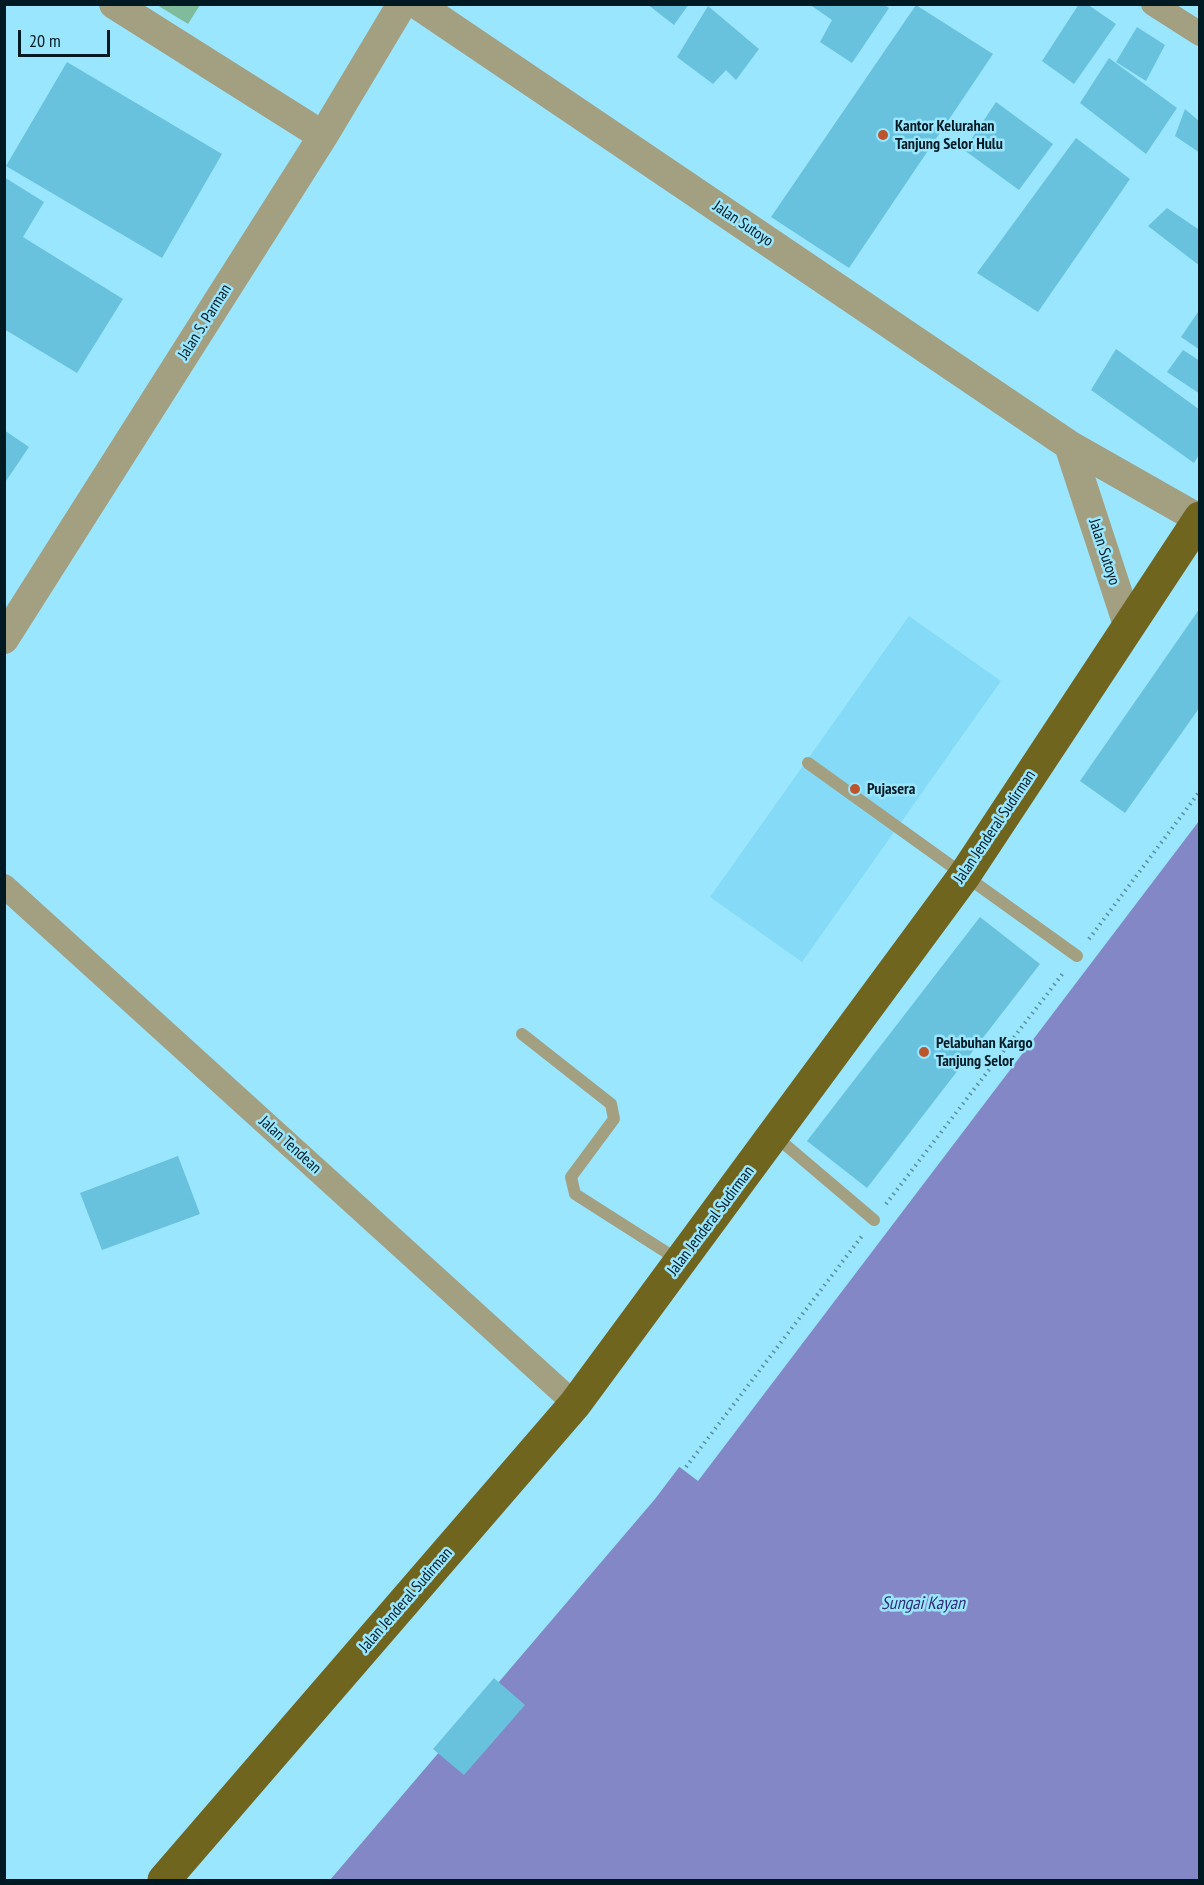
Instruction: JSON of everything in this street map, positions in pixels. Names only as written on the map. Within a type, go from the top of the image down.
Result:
[{"type":"highway","name":"Jalan Jenderal Sudirman","points":[[164,1881],[575,1404],[964,876],[1199,518]]},
{"type":"street","points":[[114,4],[322,136]]},
{"type":"street","name":"Jalan S. Parman","points":[[4,639],[322,136],[402,4]]},
{"type":"street","name":"Jalan Sutoyo","points":[[417,4],[1069,445],[1199,518]]},
{"type":"street","points":[[1152,4],[1200,34]]},
{"type":"street","name":"Jalan Sutoyo","points":[[1069,445],[1128,625]]},
{"type":"street","name":"Jalan Tendean","points":[[4,886],[575,1404]]},
{"type":"lane","points":[[808,763],[1077,956]]},
{"type":"lane","points":[[522,1034],[611,1104],[614,1119],[571,1177],[575,1194],[681,1262]]},
{"type":"lane","points":[[774,1136],[874,1220]]},
{"type":"path","points":[[686,1467],[1077,956],[1200,791]]},
{"type":"shaded area","name":"Pujasera","points":[[909,616],[1001,681],[802,962],[710,897]]},
{"type":"green space","points":[[157,5],[200,5],[188,24]]},
{"type":"water","name":"Sungai Kayan","points":[[1199,780],[1199,1880],[330,1880],[655,1499]]},
{"type":"pier","points":[[1200,777],[1199,821],[698,1481],[677,1465]]},
{"type":"building","points":[[647,4],[689,4],[674,25]]},
{"type":"building","points":[[809,4],[884,4],[889,8],[852,63],[820,42],[832,20]]},
{"type":"building","points":[[1079,4],[1087,4],[1116,24],[1074,84],[1042,61]]},
{"type":"building","name":"Kantor Kelurahan Tanjung Selor Hulu","points":[[916,5],[993,54],[849,268],[771,217]]},
{"type":"building","points":[[708,6],[759,49],[736,80],[726,70],[713,84],[677,57]]},
{"type":"building","points":[[1137,27],[1165,45],[1146,81],[1116,62]]},
{"type":"building","points":[[1109,58],[1177,108],[1146,154],[1080,103]]},
{"type":"building","points":[[67,62],[222,154],[162,258],[6,166]]},
{"type":"building","points":[[996,102],[1053,144],[1019,190],[964,150]]},
{"type":"building","points":[[1185,109],[1200,122],[1200,153],[1175,136]]},
{"type":"building","points":[[1076,138],[1130,179],[1038,312],[977,273]]},
{"type":"building","points":[[4,177],[44,202],[23,237],[123,299],[77,373],[4,329]]},
{"type":"building","points":[[1167,208],[1198,229],[1200,227],[1200,266],[1148,226]]},
{"type":"building","points":[[1200,309],[1200,350],[1181,337]]},
{"type":"building","points":[[1116,349],[1200,410],[1200,453],[1194,463],[1091,390]]},
{"type":"building","points":[[1183,350],[1200,361],[1200,394],[1167,372]]},
{"type":"building","points":[[4,430],[29,447],[4,484]]},
{"type":"building","points":[[1200,608],[1200,707],[1125,813],[1080,781]]},
{"type":"building","name":"Pelabuhan Kargo Tanjung Selor","points":[[980,917],[1040,964],[867,1188],[807,1141]]},
{"type":"building","points":[[178,1156],[200,1214],[102,1250],[80,1193]]},
{"type":"building","points":[[494,1678],[525,1705],[464,1775],[433,1749]]},
{"type":"place","name":"Kantor Kelurahan Tanjung Selor Hulu","points":[[883,135]]},
{"type":"place","name":"Pujasera","points":[[855,789]]},
{"type":"place","name":"Pelabuhan Kargo Tanjung Selor","points":[[924,1052]]}]
